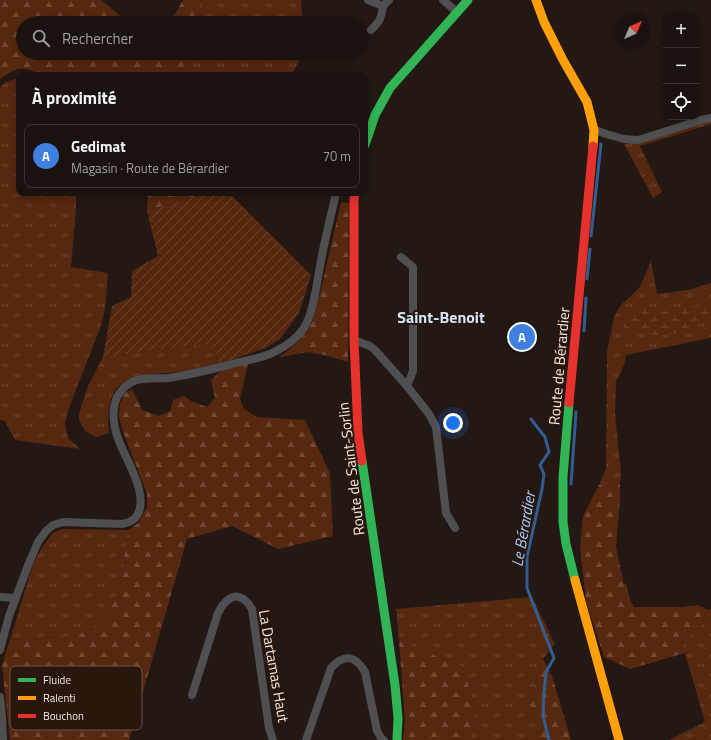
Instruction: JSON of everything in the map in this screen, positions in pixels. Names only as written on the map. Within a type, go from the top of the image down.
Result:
[{"type":"main road","points":[[368,130],[375,113],[390,88],[468,0]]},
{"type":"main road","name":"Route de Bérardier","points":[[536,0],[544,22],[563,60],[587,102],[594,130],[563,477],[563,502],[564,522],[570,563],[619,740]]},
{"type":"main road","name":"Route de Saint-Sorlin","points":[[354,196],[354,340],[358,432],[395,685],[398,718],[396,740]]},
{"type":"street","points":[[368,0],[386,3],[381,18],[371,30]]},
{"type":"street","points":[[443,0],[457,12]]},
{"type":"street","points":[[594,130],[624,139],[638,140],[711,118]]},
{"type":"street","points":[[0,650],[9,616],[29,563],[38,542],[46,531],[53,525],[63,522],[122,524],[136,518],[139,512],[141,493],[119,441],[114,421],[113,412],[118,396],[124,388],[132,382],[145,379],[167,378],[198,373],[266,356],[278,351],[297,336],[310,316],[319,277],[320,262],[335,196]]},
{"type":"street","points":[[401,257],[413,267],[413,371],[407,386]]},
{"type":"street","points":[[354,340],[370,346],[375,350],[407,386],[429,414],[436,427],[446,513],[455,528]]},
{"type":"street","points":[[0,597],[16,598]]},
{"type":"street","name":"La Dartamas Haut","points":[[192,695],[218,613],[222,605],[231,597],[243,599],[252,609],[273,740]]},
{"type":"street","name":"La Dartamas Haut","points":[[306,740],[331,668],[336,662],[349,658],[356,660],[365,672],[377,731],[384,740]]},
{"type":"street","points":[[0,697],[3,740]]},
{"type":"green space","points":[[0,0],[101,0],[120,16],[16,16],[16,60],[187,60],[182,72],[33,72],[20,69],[11,72],[0,79]]},
{"type":"green space","points":[[183,0],[203,0],[199,16],[173,16]]},
{"type":"green space","points":[[203,0],[301,0],[303,16],[199,16]]},
{"type":"green space","points":[[187,60],[300,60],[293,72],[182,72]]},
{"type":"green space","points":[[16,79],[16,196],[76,196],[71,267],[108,273],[105,310],[100,328],[69,408],[65,423],[68,438],[80,449],[15,440],[5,421],[0,420],[0,87],[6,82]]},
{"type":"green space","points":[[711,121],[711,124],[640,146],[662,192],[653,198],[624,144],[638,142]]},
{"type":"green space","points":[[148,196],[196,196],[147,211]]},
{"type":"green space","points":[[196,196],[232,196],[311,275],[299,313],[280,339],[265,348],[219,364],[211,344],[103,357],[112,306],[131,297],[132,271],[158,256],[147,211]]},
{"type":"green space","points":[[341,202],[349,203],[348,362],[308,352],[280,357],[296,344],[308,330],[313,320]]},
{"type":"green space","points":[[651,261],[657,294],[688,290],[711,283],[711,338],[626,355],[624,365],[616,382],[615,413],[621,472],[620,484],[599,485],[606,468],[607,351],[614,317],[621,305],[640,287]]},
{"type":"green space","points":[[711,302],[711,320],[671,335],[654,335],[623,327],[633,306],[655,312],[682,309]]},
{"type":"green space","points":[[211,344],[219,364],[192,371],[160,373],[137,377],[127,381],[119,386],[111,399],[108,413],[109,433],[96,437],[85,431],[79,420],[79,414],[88,386],[103,357]]},
{"type":"green space","points":[[248,363],[240,399],[244,409],[257,417],[305,420],[330,473],[333,536],[278,549],[232,526],[187,539],[142,695],[142,666],[10,666],[10,730],[132,730],[129,740],[10,740],[2,665],[10,640],[75,636],[94,627],[107,616],[120,588],[128,530],[138,523],[147,507],[147,494],[122,429],[119,416],[120,403],[125,393],[132,389],[142,410],[159,416],[170,411],[173,400],[184,396],[191,401],[207,407],[215,398],[211,380],[223,369]]},
{"type":"green space","points":[[620,484],[616,547],[624,585],[626,583],[630,600],[634,607],[684,607],[698,605],[708,610],[711,609],[711,618],[696,629],[686,640],[685,653],[630,669],[604,657],[586,602],[580,547],[583,516],[599,485]]},
{"type":"green space","points":[[63,529],[128,530],[120,588],[107,617],[94,627],[75,636],[10,640],[33,564],[42,547],[53,533]]},
{"type":"green space","points":[[532,597],[555,644],[543,659],[530,700],[538,740],[471,740],[475,706],[463,667],[399,641],[396,609]]},
{"type":"green space","points":[[711,618],[711,740],[669,740],[705,722],[685,653],[685,641],[696,629]]},
{"type":"green space","points":[[399,641],[463,667],[475,706],[471,740],[403,740],[405,722]]},
{"type":"green space","points":[[543,659],[552,676],[571,740],[538,740],[530,700]]},
{"type":"waterway","points":[[591,236],[601,144]]},
{"type":"waterway","points":[[587,279],[590,249]]},
{"type":"waterway","points":[[584,331],[586,298]]},
{"type":"waterway","points":[[571,484],[576,412]]},
{"type":"waterway","name":"Le Bérardier","points":[[531,419],[545,437],[549,452],[540,465],[544,474],[542,489],[527,557],[527,588],[554,658],[546,672],[544,693],[543,716],[549,740]]},
{"type":"traffic: fast","points":[[368,136],[375,115],[390,88],[468,0]]},
{"type":"traffic: fast","points":[[569,403],[563,477],[563,522],[566,544],[575,580]]},
{"type":"traffic: fast","points":[[362,461],[395,685],[398,718],[397,740]]},
{"type":"traffic: slow","points":[[536,0],[544,22],[563,60],[587,102],[594,130],[593,146]]},
{"type":"traffic: slow","points":[[575,580],[619,740]]},
{"type":"traffic: jam","points":[[569,403],[593,146]]},
{"type":"traffic: jam","points":[[354,196],[354,340],[358,432],[362,461]]},
{"type":"place","name":"Gedimat","points":[[522,337]]},
{"type":"district","name":"Saint-Benoit","points":[[441,317]]}]
